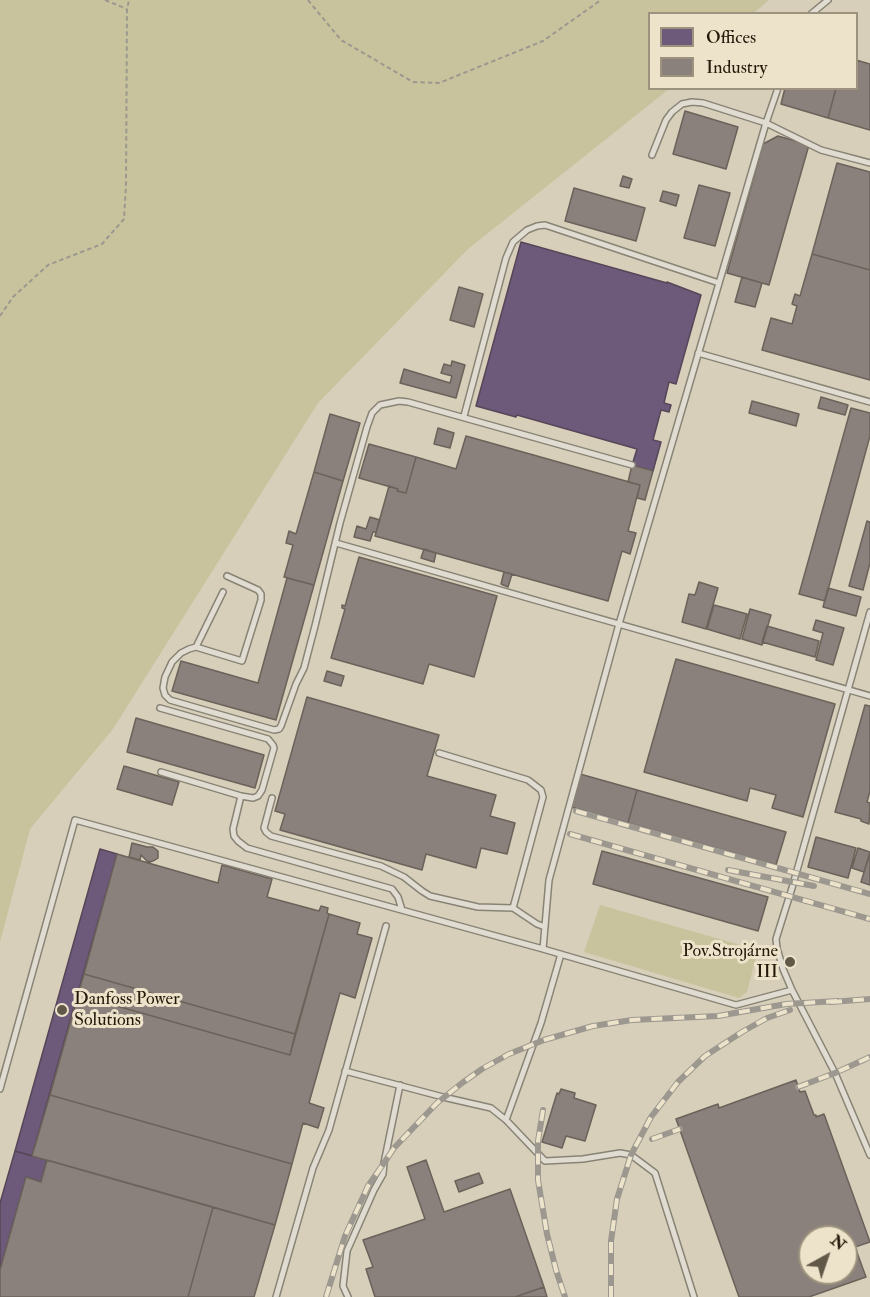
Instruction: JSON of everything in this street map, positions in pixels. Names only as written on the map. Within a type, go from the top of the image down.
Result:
[{"type":"lane","points":[[814,12],[828,0]]},
{"type":"lane","points":[[543,950],[549,880],[619,624],[777,90]]},
{"type":"lane","points":[[652,155],[666,120],[672,112],[682,104],[692,102],[703,103],[766,123],[821,150],[870,163]]},
{"type":"lane","points":[[464,417],[506,258],[513,242],[527,230],[545,225],[719,283]]},
{"type":"lane","points":[[698,353],[870,402]]},
{"type":"lane","points":[[223,592],[196,646],[181,653],[172,662],[165,676],[163,688],[165,695],[170,700],[274,730],[279,729],[304,668],[340,523],[367,427],[372,413],[380,405],[399,400],[408,402],[632,465]]},
{"type":"lane","points":[[653,471],[663,474]]},
{"type":"lane","points":[[336,543],[870,696]]},
{"type":"lane","points":[[196,646],[243,661],[261,594],[258,590],[226,576]]},
{"type":"lane","points":[[870,612],[776,939],[792,990],[835,1073],[870,1155]]},
{"type":"lane","points":[[160,708],[268,739],[274,748],[262,790],[254,798],[161,772]]},
{"type":"lane","points":[[439,753],[528,780],[541,790],[543,797],[513,908]]},
{"type":"lane","points":[[242,796],[234,836],[247,848],[392,889],[398,897],[402,910]]},
{"type":"lane","points":[[272,798],[264,828],[271,836],[381,866],[404,877],[430,896],[478,908],[513,908],[545,927]]},
{"type":"lane","points":[[0,1089],[75,820],[561,954],[736,1005],[792,990]]},
{"type":"lane","points":[[276,1297],[313,1168],[329,1131],[386,926]]},
{"type":"lane","points":[[506,1120],[538,1033],[561,954]]},
{"type":"lane","points":[[345,1071],[492,1108],[544,1161],[583,1159],[620,1153],[631,1155],[655,1173],[694,1297]]},
{"type":"lane","points":[[348,1297],[343,1286],[347,1251],[383,1174],[400,1085]]},
{"type":"path","points":[[105,0],[127,9]]},
{"type":"path","points":[[0,316],[14,297],[48,266],[102,244],[124,219],[129,0]]},
{"type":"path","points":[[308,0],[341,40],[412,82],[439,83],[543,41],[601,0]]},
{"type":"shaded area","points":[[0,0],[769,0],[755,12],[648,12],[648,90],[668,90],[468,249],[318,403],[113,729],[30,829],[0,942]]},
{"type":"shaded area","points":[[600,905],[758,950],[747,992],[739,998],[584,952]]},
{"type":"building: Offices","points":[[521,242],[667,282],[701,295],[676,384],[669,382],[664,403],[671,405],[669,412],[661,410],[653,440],[661,442],[653,471],[632,465],[637,449],[517,415],[516,417],[476,406]]},
{"type":"building: Offices","points":[[100,849],[117,854],[32,1156],[15,1151]]},
{"type":"building: Offices","points":[[15,1151],[47,1160],[41,1182],[26,1177],[0,1270],[0,1203]]},
{"type":"building: Industry","points":[[858,61],[870,64],[870,130],[828,118],[835,90],[858,90]]},
{"type":"building: Industry","points":[[784,90],[835,90],[828,118],[781,104]]},
{"type":"building: Industry","points":[[685,111],[738,127],[726,169],[673,154]]},
{"type":"building: Industry","points":[[778,136],[809,145],[769,285],[727,273],[763,144]]},
{"type":"building: Industry","points":[[837,163],[870,172],[870,270],[812,254]]},
{"type":"building: Industry","points":[[623,176],[632,179],[629,188],[620,186]]},
{"type":"building: Industry","points":[[699,185],[730,193],[715,246],[684,238]]},
{"type":"building: Industry","points":[[574,188],[645,208],[636,241],[565,221]]},
{"type":"building: Industry","points":[[663,191],[679,195],[676,206],[660,201]]},
{"type":"building: Industry","points":[[812,254],[870,270],[870,380],[762,350],[771,318],[792,324],[797,306],[792,304],[795,294],[800,296]]},
{"type":"building: Industry","points":[[742,277],[762,283],[755,307],[735,302]]},
{"type":"building: Industry","points":[[459,287],[483,294],[474,327],[450,320]]},
{"type":"building: Industry","points":[[452,361],[465,365],[456,398],[400,383],[404,369],[450,383],[452,376],[441,373],[444,364],[451,366]]},
{"type":"building: Industry","points":[[821,397],[848,405],[845,415],[818,408]]},
{"type":"building: Industry","points":[[752,401],[799,414],[796,426],[749,413]]},
{"type":"building: Industry","points":[[851,408],[870,413],[870,436],[825,601],[799,594]]},
{"type":"building: Industry","points":[[330,414],[360,423],[343,481],[314,472]]},
{"type":"building: Industry","points":[[438,428],[454,433],[450,448],[434,444]]},
{"type":"building: Industry","points":[[466,436],[640,485],[628,531],[636,533],[630,554],[622,551],[608,601],[375,536],[389,486],[406,493],[416,457],[456,469]]},
{"type":"building: Industry","points":[[369,444],[416,457],[406,493],[359,478]]},
{"type":"building: Industry","points":[[632,465],[653,471],[645,500],[637,498],[640,485],[628,482]]},
{"type":"building: Industry","points":[[314,472],[343,481],[314,585],[284,577],[293,545],[286,543],[289,531],[296,534]]},
{"type":"building: Industry","points":[[370,517],[380,520],[370,541],[354,537],[357,526],[366,529]]},
{"type":"building: Industry","points":[[867,521],[870,522],[870,563],[863,590],[849,586]]},
{"type":"building: Industry","points":[[424,549],[436,553],[434,562],[421,558]]},
{"type":"building: Industry","points":[[359,557],[497,596],[474,677],[429,664],[423,684],[331,658],[345,609],[342,605],[345,606]]},
{"type":"building: Industry","points":[[504,572],[512,574],[508,587],[501,584]]},
{"type":"building: Industry","points":[[287,578],[314,585],[276,720],[172,691],[181,661],[258,683]]},
{"type":"building: Industry","points":[[699,582],[718,588],[706,629],[682,622],[689,594],[695,595]]},
{"type":"building: Industry","points":[[828,588],[861,597],[856,616],[823,607]]},
{"type":"building: Industry","points":[[714,605],[747,614],[740,639],[707,629]]},
{"type":"building: Industry","points":[[750,609],[771,615],[762,645],[742,639]]},
{"type":"building: Industry","points":[[816,620],[844,628],[833,665],[816,660],[823,633],[813,630]]},
{"type":"building: Industry","points":[[767,626],[819,641],[815,657],[762,642]]},
{"type":"building: Industry","points":[[676,659],[835,704],[803,817],[772,808],[776,795],[750,788],[747,801],[644,772]]},
{"type":"building: Industry","points":[[327,671],[344,676],[341,686],[324,681]]},
{"type":"building: Industry","points":[[307,697],[439,735],[427,776],[496,795],[490,816],[515,823],[507,854],[481,848],[476,868],[426,854],[422,870],[280,830],[285,814],[275,811]]},
{"type":"building: Industry","points":[[865,705],[870,706],[870,791],[867,802],[870,803],[869,824],[861,819],[835,812]]},
{"type":"building: Industry","points":[[136,718],[264,755],[255,788],[127,752]]},
{"type":"building: Industry","points":[[124,766],[179,782],[172,805],[117,789]]},
{"type":"building: Industry","points":[[580,774],[637,790],[628,823],[571,807]]},
{"type":"building: Industry","points":[[637,790],[786,832],[776,865],[628,823]]},
{"type":"building: Industry","points":[[816,837],[856,848],[848,878],[808,867]]},
{"type":"building: Industry","points":[[132,843],[153,847],[158,851],[158,858],[150,862],[141,855],[140,860],[129,857]]},
{"type":"building: Industry","points":[[858,848],[870,852],[864,872],[852,868]]},
{"type":"building: Industry","points":[[602,851],[768,897],[758,931],[593,884]]},
{"type":"building: Industry","points":[[870,853],[870,885],[861,882]]},
{"type":"building: Industry","points":[[117,854],[218,883],[222,865],[272,879],[267,897],[319,911],[321,906],[328,908],[327,913],[329,914],[295,1034],[84,974]]},
{"type":"building: Industry","points":[[329,914],[360,923],[357,934],[372,938],[355,998],[340,993],[309,1103],[324,1108],[318,1128],[303,1123],[292,1164],[50,1095],[78,995],[290,1055]]},
{"type":"building: Industry","points":[[84,974],[295,1034],[290,1055],[78,995]]},
{"type":"building: Industry","points":[[796,1080],[800,1092],[805,1091],[814,1115],[816,1117],[824,1114],[870,1242],[858,1246],[858,1225],[798,1225],[798,1285],[843,1285],[809,1297],[739,1297],[676,1119],[718,1104],[719,1108]]},
{"type":"building: Industry","points":[[561,1089],[575,1093],[574,1098],[596,1105],[585,1141],[566,1136],[562,1148],[542,1142],[557,1093],[559,1094]]},
{"type":"building: Industry","points":[[50,1095],[292,1164],[275,1225],[32,1156]]},
{"type":"building: Industry","points":[[47,1160],[213,1207],[188,1297],[0,1297],[0,1270],[26,1177],[41,1182]]},
{"type":"building: Industry","points":[[426,1160],[444,1212],[510,1189],[544,1287],[515,1297],[375,1297],[366,1269],[373,1267],[363,1240],[425,1219],[407,1167]]},
{"type":"building: Industry","points":[[479,1173],[483,1183],[459,1192],[455,1181]]},
{"type":"building: Industry","points":[[213,1207],[275,1225],[254,1297],[188,1297]]},
{"type":"building: Industry","points":[[858,1255],[866,1277],[858,1280]]},
{"type":"building: Industry","points":[[544,1287],[547,1297],[515,1297]]},
{"type":"railway","points":[[576,811],[870,894]]},
{"type":"railway","points":[[570,834],[870,919]]},
{"type":"railway","points":[[728,870],[814,886]]},
{"type":"railway","points":[[831,1002],[870,999]]},
{"type":"railway","points":[[326,1297],[345,1236],[368,1186],[394,1148],[437,1103],[482,1069],[509,1054],[544,1040],[593,1026],[632,1020],[718,1016],[786,1004],[838,1001]]},
{"type":"railway","points":[[611,1297],[611,1241],[617,1199],[631,1155],[651,1117],[678,1082],[705,1056],[767,1018],[790,1010]]},
{"type":"railway","points":[[798,1087],[870,1057]]},
{"type":"railway","points":[[543,1110],[538,1141],[538,1180],[547,1234],[565,1297]]},
{"type":"railway","points":[[652,1139],[680,1129]]},
{"type":"place","name":"Pov.Strojárne III","points":[[790,962]]},
{"type":"place","name":"Danfoss Power Solutions","points":[[62,1010]]}]
